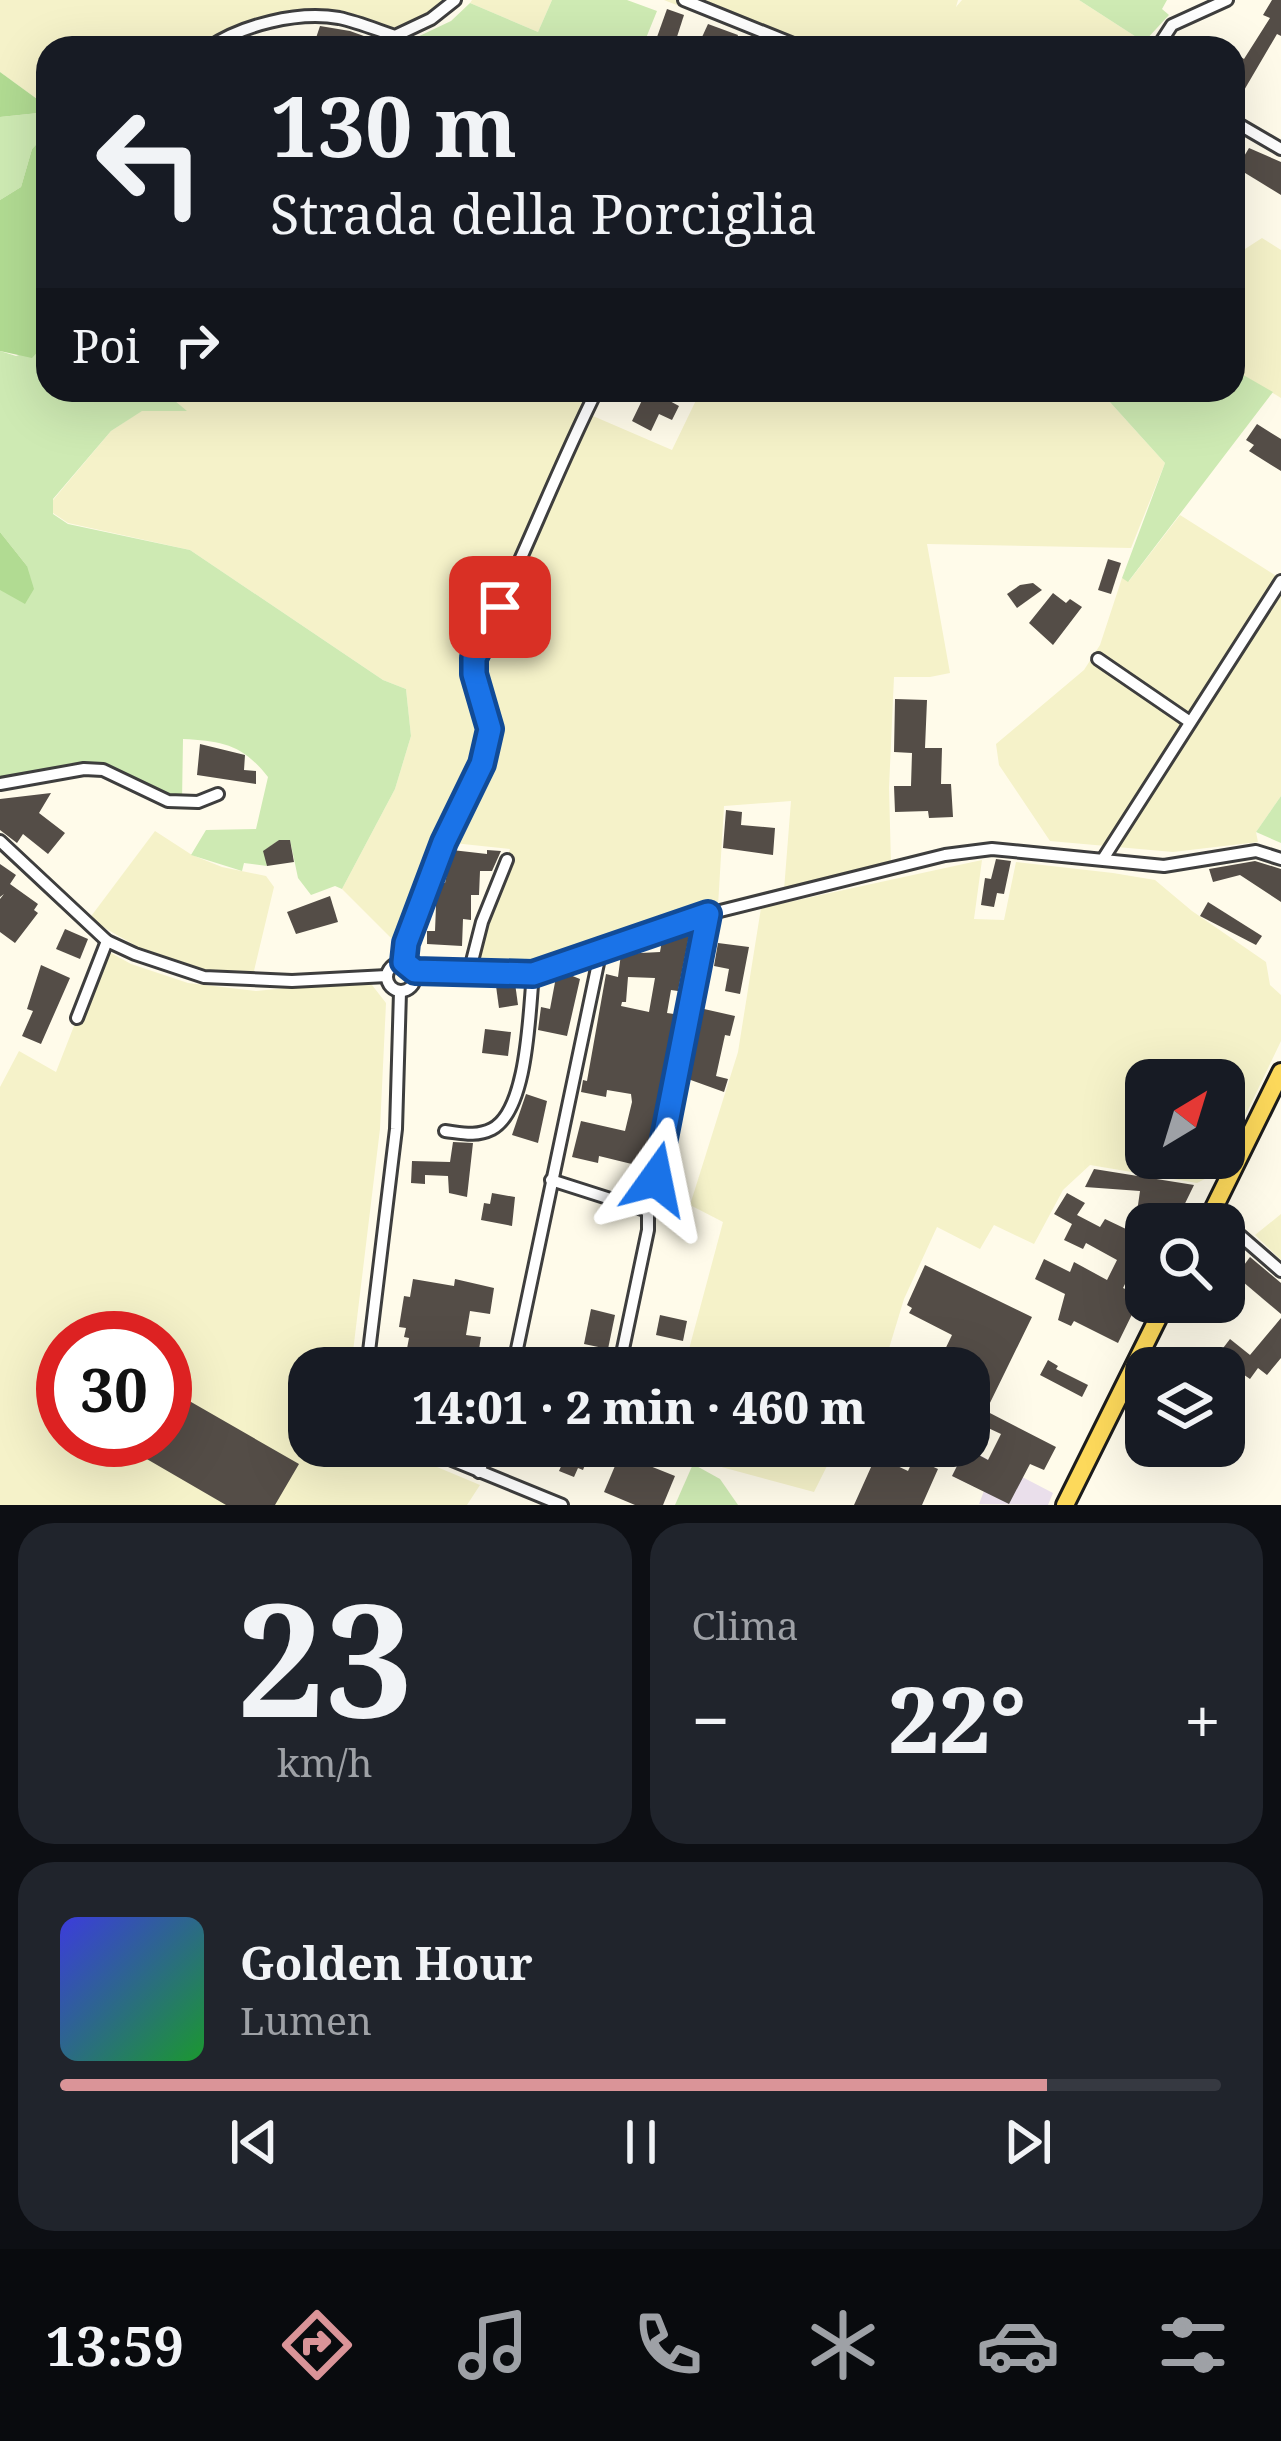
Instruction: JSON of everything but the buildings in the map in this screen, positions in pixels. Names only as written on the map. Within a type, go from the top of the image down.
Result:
[{"type":"main road","points":[[1216,1203],[1281,1072]]},
{"type":"main road","points":[[1065,1505],[1156,1323]]},
{"type":"street","points":[[229,36],[248,25],[337,18],[395,36],[430,19],[454,0]]},
{"type":"street","points":[[685,0],[774,36]]},
{"type":"street","points":[[1165,36],[1172,25],[1227,0]]},
{"type":"street","points":[[1245,128],[1281,149]]},
{"type":"street","points":[[404,962],[406,943],[444,842],[482,764],[490,729],[474,658],[519,570],[591,402]]},
{"type":"street","points":[[1103,859],[1281,581]]},
{"type":"street","points":[[1099,658],[1190,722]]},
{"type":"street","points":[[0,784],[83,769],[103,770],[168,801],[198,802],[218,794]]},
{"type":"street","points":[[0,841],[107,940],[136,954],[204,976],[292,981],[387,976]]},
{"type":"street","points":[[404,962],[415,971],[533,974],[708,914],[945,855],[992,849],[1164,866],[1256,851],[1281,859]]},
{"type":"street","points":[[469,973],[482,922],[507,860]]},
{"type":"street","points":[[656,1179],[708,914]]},
{"type":"street","points":[[77,1018],[107,940]]},
{"type":"street","points":[[517,1347],[601,950]]},
{"type":"street","points":[[400,992],[388,984],[387,976],[393,965],[404,962]]},
{"type":"street","points":[[400,992],[413,986],[415,971]]},
{"type":"street","points":[[445,1131],[475,1135],[497,1126],[516,1095],[533,974]]},
{"type":"street","points":[[369,1347],[395,1129],[400,992]]},
{"type":"street","points":[[551,1180],[649,1211],[623,1347]]},
{"type":"street","points":[[1245,1244],[1281,1271]]},
{"type":"street","points":[[467,1467],[562,1505]]},
{"type":"street","points":[[479,1472],[481,1467]]},
{"type":"shaded area","points":[[0,0],[455,0],[395,36],[337,18],[247,25],[228,36],[36,36],[36,98],[0,72]]},
{"type":"shaded area","points":[[552,0],[538,32],[470,3]]},
{"type":"shaded area","points":[[664,0],[958,0],[956,7],[962,0],[1079,0],[1135,36],[755,36]]},
{"type":"shaded area","points":[[1262,238],[1281,250],[1281,398],[1245,376],[1245,249]]},
{"type":"shaded area","points":[[176,402],[590,402],[586,413],[672,450],[695,402],[1110,402],[1165,463],[1131,548],[927,544],[950,673],[894,677],[891,864],[784,890],[791,801],[724,806],[718,906],[658,929],[530,966],[483,969],[469,962],[510,849],[444,842],[407,943],[397,944],[342,889],[395,789],[411,736],[406,689],[383,680],[190,550],[68,523],[53,513],[53,500],[111,431],[141,411],[185,410]]},
{"type":"shaded area","points":[[1180,515],[1281,579],[1281,796],[1256,832],[1258,842],[1173,852],[1050,841],[999,765],[996,744],[1084,670],[1100,645],[1122,578],[1129,581]]},
{"type":"shaded area","points":[[155,831],[192,855],[266,876],[274,887],[253,975],[213,973],[152,955],[89,919]]},
{"type":"shaded area","points":[[982,860],[974,919],[1004,920],[1016,862],[1155,880],[1266,962],[1270,985],[1281,995],[1281,1041],[1245,1116],[1245,1059],[1125,1059],[1125,1171],[1090,1165],[1063,1190],[1034,1244],[994,1225],[980,1249],[937,1227],[904,1299],[889,1347],[690,1347],[723,1222],[690,1205],[738,1052],[761,908]]},
{"type":"shaded area","points":[[104,949],[131,964],[188,983],[256,991],[358,981],[372,985],[386,1003],[380,1129],[354,1347],[288,1347],[288,1467],[437,1467],[480,1485],[467,1505],[0,1505],[0,1087],[19,1051],[56,1072]]},
{"type":"shaded area","points":[[1281,1214],[1281,1260],[1255,1235]]},
{"type":"shaded area","points":[[990,1460],[1053,1493],[1048,1505],[979,1504],[984,1491],[952,1476],[956,1467],[990,1467]]},
{"type":"shaded area","points":[[721,1467],[826,1467],[814,1492]]},
{"type":"green space","points":[[552,0],[627,0],[657,11],[647,36],[419,36],[451,21],[470,3],[538,32]]},
{"type":"green space","points":[[1079,0],[1167,0],[1162,9],[1169,15],[1150,36],[1135,36]]},
{"type":"green space","points":[[0,72],[36,98],[36,113],[0,117]]},
{"type":"green space","points":[[36,113],[36,145],[21,187],[0,200],[0,117]]},
{"type":"green space","points":[[36,145],[36,354],[32,358],[0,351],[0,200],[21,187]]},
{"type":"green space","points":[[36,350],[36,402],[176,402],[187,411],[142,411],[111,431],[53,499],[53,514],[68,524],[190,550],[383,680],[406,689],[411,736],[395,789],[342,889],[335,886],[311,895],[298,878],[290,840],[279,840],[264,851],[267,866],[244,863],[242,871],[191,855],[206,830],[256,829],[268,777],[241,751],[221,743],[183,739],[182,802],[103,770],[0,784],[0,590],[27,566],[0,532],[0,351],[16,356]]},
{"type":"green space","points":[[1245,376],[1273,392],[1128,582],[1122,578],[1165,463],[1110,402],[1245,402]]},
{"type":"green space","points":[[0,532],[27,566],[34,589],[25,604],[0,590]]},
{"type":"green space","points":[[1281,796],[1281,843],[1256,832]]},
{"type":"green space","points":[[692,1467],[698,1467],[720,1479],[738,1505],[675,1505]]},
{"type":"route","points":[[500,607],[474,658],[490,729],[482,764],[444,842],[406,943],[404,962],[415,971],[533,974],[708,914],[656,1179]]}]
